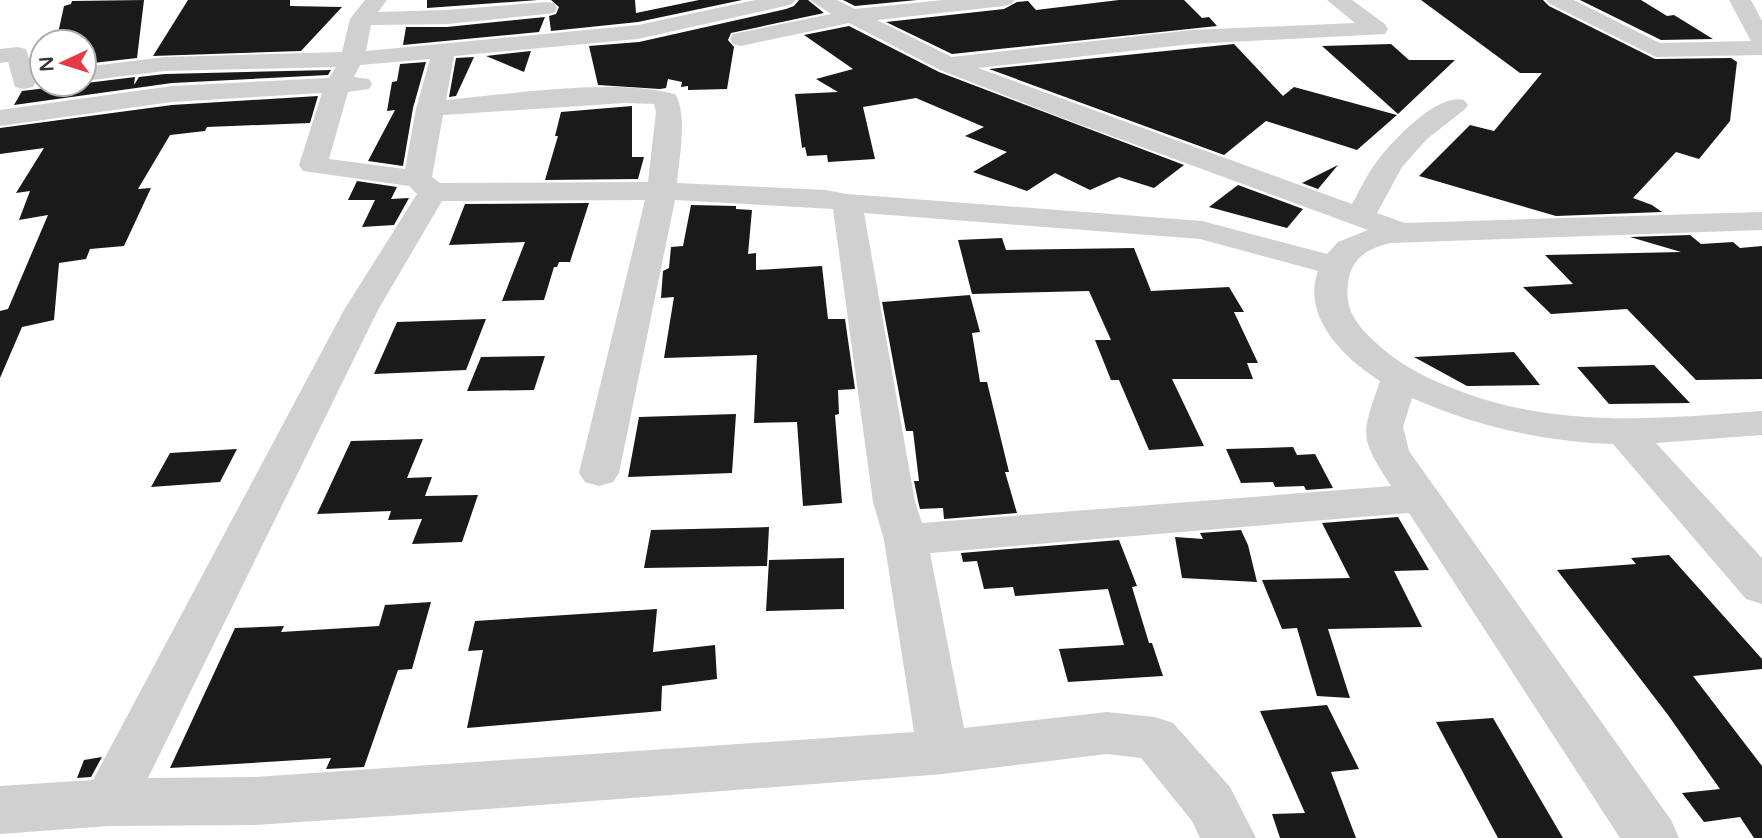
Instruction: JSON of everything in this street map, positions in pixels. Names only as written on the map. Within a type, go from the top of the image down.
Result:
[{"type":"street","points":[[376,0],[361,19],[352,59],[337,86],[313,165],[424,185],[662,191],[826,199],[847,203],[1202,230],[1334,266]]},
{"type":"street","points":[[98,72],[165,64],[352,59],[432,68],[638,32],[785,0]]},
{"type":"street","points":[[821,0],[948,65],[1069,112],[1402,232]]},
{"type":"street","points":[[741,39],[852,16],[1004,0]]},
{"type":"street","points":[[948,65],[1192,37],[1377,29],[1338,0]]},
{"type":"street","points":[[1557,0],[1656,50],[1762,48]]},
{"type":"street","points":[[1740,0],[1749,11],[1751,27],[1762,40]]},
{"type":"street","points":[[361,19],[447,17],[546,8]]},
{"type":"street","points":[[0,56],[18,54],[22,82]]},
{"type":"street","points":[[109,802],[424,185],[432,68]]},
{"type":"street","points":[[0,117],[172,94],[388,81]]},
{"type":"street","points":[[429,109],[660,95],[666,99],[669,112],[662,191],[599,473]]},
{"type":"street","points":[[1359,217],[1390,163],[1419,133],[1455,105]]},
{"type":"street","points":[[847,203],[894,502],[906,540],[943,752]]},
{"type":"street","points":[[1762,220],[1402,232],[1353,244],[1334,266],[1328,296],[1339,324],[1371,359],[1400,378],[1482,413],[1538,425],[1625,432],[1762,422]]},
{"type":"street","points":[[1400,378],[1384,427],[1389,452],[1651,838]]},
{"type":"street","points":[[1625,432],[1762,587]]},
{"type":"street","points":[[906,540],[1421,498]]},
{"type":"street","points":[[0,810],[109,802],[255,801],[943,752],[1107,733],[1155,738],[1179,763],[1211,804],[1228,838]]},
{"type":"building","points":[[144,0],[137,58],[98,62],[98,28],[59,28],[64,6],[72,1]]},
{"type":"building","points":[[188,0],[290,0],[290,6],[342,7],[301,51],[153,56]]},
{"type":"building","points":[[427,0],[538,0],[427,8]]},
{"type":"building","points":[[551,0],[635,0],[636,13],[699,0],[742,0],[638,22],[551,31],[549,16],[556,14],[559,7]]},
{"type":"building","points":[[799,0],[808,0],[824,13],[731,33],[728,40],[734,47],[727,89],[688,90],[688,86],[681,87],[682,82],[668,79],[666,88],[660,89],[598,85],[589,46],[639,42],[786,9]]},
{"type":"building","points":[[843,0],[917,0],[855,6]]},
{"type":"building","points":[[1119,0],[1184,0],[1202,18],[1209,17],[1217,26],[952,54],[886,22],[1004,9],[1017,2],[1028,1],[1036,10]]},
{"type":"building","points":[[1421,0],[1543,0],[1549,6],[1655,59],[1731,58],[1737,62],[1730,121],[1699,159],[1676,152],[1633,198],[1662,212],[1556,216],[1419,176],[1470,125],[1494,131],[1542,73],[1520,73]]},
{"type":"building","points":[[1580,0],[1641,0],[1667,16],[1674,15],[1713,39],[1661,40]]},
{"type":"building","points":[[545,17],[539,32],[403,45],[406,27],[447,27]]},
{"type":"building","points":[[849,26],[939,72],[1184,165],[1154,188],[1119,177],[1090,190],[1055,173],[1027,191],[973,172],[1007,152],[965,136],[984,127],[916,98],[863,107],[875,159],[828,162],[827,155],[807,156],[805,147],[802,148],[795,94],[838,92],[816,79],[853,69],[804,35]]},
{"type":"building","points":[[1234,44],[1283,96],[1294,87],[1397,115],[1357,150],[1266,121],[1224,155],[989,69]]},
{"type":"building","points":[[1391,44],[1409,60],[1455,60],[1398,114],[1322,46]]},
{"type":"building","points":[[531,51],[524,72],[486,56]]},
{"type":"building","points":[[474,57],[456,96],[449,97],[456,58]]},
{"type":"building","points":[[426,62],[413,108],[403,166],[368,161],[395,110],[387,111],[392,82],[397,81],[400,64]]},
{"type":"building","points":[[331,70],[328,75],[172,83],[98,93],[98,82],[135,77],[134,85],[139,77]]},
{"type":"building","points":[[28,90],[28,98],[64,98],[14,105],[22,91]]},
{"type":"building","points":[[318,96],[310,123],[207,127],[205,131],[170,135],[138,189],[151,188],[124,246],[90,249],[86,259],[59,263],[54,320],[22,327],[0,378],[0,311],[8,309],[48,215],[19,220],[30,191],[16,193],[44,148],[0,154],[0,128],[172,105]]},
{"type":"building","points":[[632,106],[632,157],[644,157],[638,179],[545,180],[558,136],[555,136],[561,112]]},
{"type":"building","points":[[1338,165],[1318,189],[1302,183]]},
{"type":"building","points":[[357,181],[397,187],[391,199],[409,198],[394,225],[362,227],[375,200],[348,200]]},
{"type":"building","points":[[1238,185],[1303,209],[1287,228],[1209,207]]},
{"type":"building","points":[[589,203],[570,262],[559,262],[557,267],[554,267],[544,300],[502,301],[525,242],[449,245],[465,204]]},
{"type":"building","points":[[691,205],[736,206],[736,209],[752,210],[748,254],[756,253],[756,270],[822,266],[828,319],[845,319],[855,389],[838,390],[839,414],[835,415],[842,503],[803,506],[797,422],[754,423],[757,355],[664,358],[674,297],[661,298],[663,271],[669,268],[671,247],[683,246]]},
{"type":"building","points":[[1690,235],[1701,244],[1733,242],[1740,248],[1762,246],[1762,379],[1696,380],[1627,309],[1551,314],[1523,287],[1573,284],[1545,255],[1681,252],[1630,237]]},
{"type":"building","points":[[1002,238],[1006,250],[1134,248],[1151,291],[1229,287],[1244,312],[1234,312],[1258,363],[1247,363],[1253,379],[1172,379],[1204,446],[1149,450],[1119,380],[1111,380],[1095,340],[1111,340],[1089,291],[972,294],[958,240]]},
{"type":"building","points":[[970,295],[980,332],[972,333],[980,382],[987,382],[1009,472],[1005,472],[1017,513],[944,519],[943,508],[920,509],[914,481],[919,481],[913,431],[906,431],[882,302]]},
{"type":"building","points":[[486,319],[466,370],[374,374],[397,322]]},
{"type":"building","points":[[1514,352],[1540,385],[1467,386],[1414,357]]},
{"type":"building","points":[[545,356],[534,390],[467,391],[481,357]]},
{"type":"building","points":[[1654,365],[1690,403],[1609,404],[1577,367]]},
{"type":"building","points":[[736,414],[732,473],[628,477],[639,417]]},
{"type":"building","points":[[423,439],[407,478],[432,477],[425,496],[478,495],[462,542],[412,544],[422,519],[388,520],[391,511],[317,514],[351,441]]},
{"type":"building","points":[[1293,447],[1297,455],[1315,454],[1333,488],[1306,490],[1304,486],[1275,487],[1273,482],[1241,483],[1226,449]]},
{"type":"building","points":[[237,449],[220,482],[151,487],[170,453]]},
{"type":"building","points":[[1398,517],[1429,570],[1394,571],[1422,627],[1328,629],[1350,698],[1317,696],[1297,628],[1282,629],[1262,580],[1350,578],[1322,523]]},
{"type":"building","points":[[769,527],[767,566],[644,568],[651,530]]},
{"type":"building","points":[[1241,530],[1248,545],[1257,582],[1182,578],[1175,537],[1203,539],[1200,533]]},
{"type":"building","points":[[1119,540],[1137,586],[1132,587],[1149,643],[1152,643],[1163,676],[1068,682],[1059,649],[1124,645],[1108,589],[1015,596],[1013,587],[984,589],[977,561],[963,562],[961,553]]},
{"type":"building","points":[[1669,555],[1762,659],[1762,669],[1693,676],[1762,766],[1762,838],[1754,838],[1740,817],[1704,822],[1682,793],[1720,789],[1668,715],[1557,570],[1636,564],[1631,558]]},
{"type":"building","points":[[844,558],[844,609],[766,611],[769,560]]},
{"type":"building","points":[[431,602],[412,669],[398,670],[364,767],[326,769],[331,758],[170,768],[235,628],[284,626],[281,632],[379,626],[385,605]]},
{"type":"building","points":[[657,609],[653,652],[715,645],[717,679],[662,686],[661,711],[467,728],[483,650],[468,651],[475,621]]},
{"type":"building","points":[[1327,705],[1359,769],[1331,772],[1356,838],[1280,838],[1272,814],[1305,813],[1260,711]]},
{"type":"building","points":[[1493,718],[1563,838],[1498,838],[1436,722]]},
{"type":"building","points":[[102,757],[91,777],[77,778],[84,760]]}]
